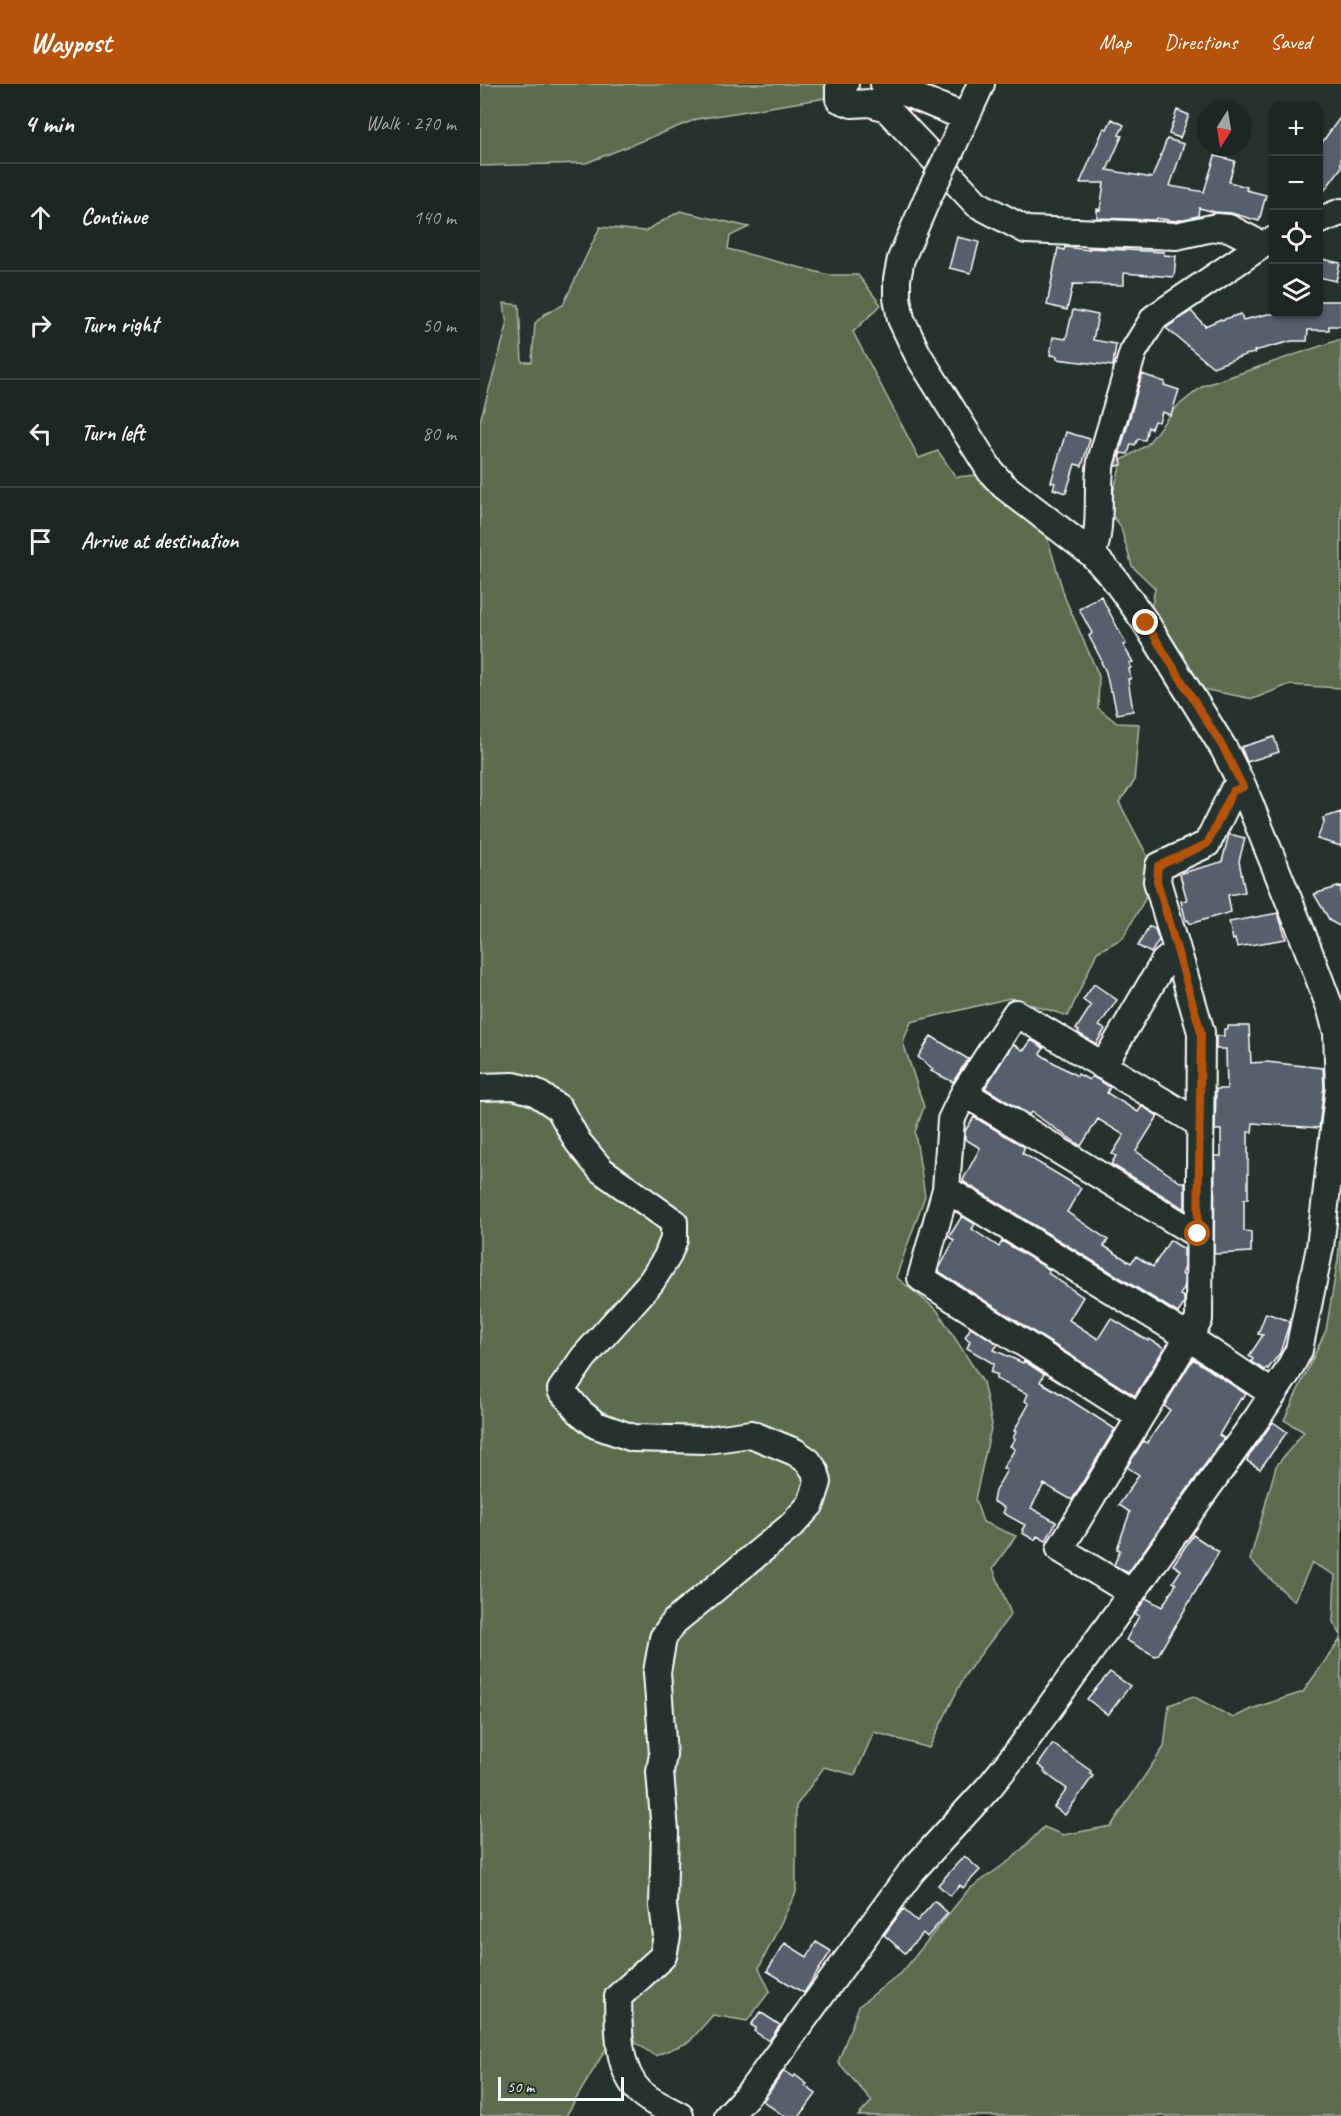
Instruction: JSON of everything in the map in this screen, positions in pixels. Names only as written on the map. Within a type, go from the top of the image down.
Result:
[{"type":"street","points":[[845,84],[839,88],[838,99],[852,104],[870,102],[886,108],[977,204],[1026,230],[1176,236],[1217,227],[1229,228],[1268,242]]},
{"type":"street","points":[[884,84],[965,117]]},
{"type":"street","points":[[728,2116],[751,2091],[912,1871],[1022,1746],[1273,1394],[1299,1350],[1320,1246],[1339,1087],[1339,1032],[1243,787],[1224,749],[1146,623],[1113,577],[1092,554],[1004,486],[991,472],[918,355],[901,319],[897,298],[897,279],[901,259],[981,84]]},
{"type":"street","points":[[1323,219],[1341,212]]},
{"type":"street","points":[[1092,554],[1097,543],[1098,476],[1101,461],[1133,352],[1154,318],[1268,242]]},
{"type":"street","points":[[1132,1593],[1060,1549],[1199,1320],[1201,1032],[1157,881],[1158,866],[1207,844],[1233,791],[1243,787]]},
{"type":"street","points":[[1103,1066],[1164,962],[1178,951]]},
{"type":"street","points":[[1140,1417],[921,1278],[946,1189],[951,1120],[964,1092],[1016,1013],[1200,1124]]},
{"type":"street","points":[[480,1088],[514,1086],[535,1092],[559,1108],[578,1142],[601,1170],[674,1222],[674,1239],[667,1257],[651,1282],[584,1357],[561,1390],[580,1412],[596,1425],[633,1438],[707,1440],[751,1434],[795,1452],[808,1461],[815,1471],[818,1482],[811,1504],[791,1526],[674,1622],[663,1638],[657,1672],[663,1754],[660,1772],[665,1831],[663,1905],[667,1936],[663,1956],[618,1997],[620,2051],[630,2076],[640,2092],[680,2116]]},
{"type":"street","points":[[964,1092],[1198,1234]]},
{"type":"street","points":[[946,1189],[1188,1337],[1273,1394]]},
{"type":"green space","points":[[480,84],[831,84],[832,97],[697,119],[586,163],[480,166]]},
{"type":"green space","points":[[680,211],[749,227],[730,236],[728,249],[829,275],[858,275],[881,305],[853,332],[919,458],[938,451],[956,477],[977,475],[1045,530],[1065,598],[1099,676],[1098,708],[1117,723],[1139,724],[1134,782],[1119,802],[1148,857],[1145,899],[1123,938],[1097,952],[1068,1016],[1010,998],[911,1022],[903,1042],[924,1107],[915,1132],[925,1196],[896,1277],[937,1310],[983,1382],[992,1424],[975,1499],[983,1522],[1016,1536],[993,1568],[1011,1614],[965,1675],[929,1748],[874,1732],[855,1775],[824,1767],[796,1806],[796,1892],[759,1968],[770,1991],[747,2021],[713,2015],[689,2042],[655,2056],[636,2043],[627,2019],[611,2022],[607,2047],[566,2116],[480,2116],[480,421],[507,326],[504,303],[519,305],[522,362],[532,362],[535,323],[545,314],[563,305],[600,227],[645,231]]},
{"type":"green space","points":[[1341,339],[1341,688],[1288,685],[1253,699],[1197,688],[1151,610],[1155,588],[1132,566],[1120,525],[1108,511],[1122,460],[1147,445],[1174,409],[1203,386]]},
{"type":"green space","points":[[1341,1224],[1341,1635],[1333,1622],[1335,1575],[1312,1563],[1294,1601],[1250,1560],[1276,1466],[1304,1432],[1284,1420],[1326,1330],[1338,1259]]},
{"type":"green space","points":[[1341,1638],[1341,2116],[858,2116],[872,2101],[838,2062],[859,2006],[904,1970],[968,1890],[1013,1858],[1044,1827],[1063,1835],[1111,1826],[1164,1747],[1169,1705],[1193,1696],[1233,1718],[1251,1709],[1303,1692]]},
{"type":"building","points":[[1177,110],[1189,115],[1180,138],[1169,134]]},
{"type":"building","points":[[1341,116],[1341,168],[1323,192],[1323,156],[1323,141]]},
{"type":"building","points":[[1112,119],[1124,125],[1119,135],[1122,136],[1107,170],[1152,178],[1167,139],[1184,144],[1170,186],[1204,192],[1215,156],[1235,161],[1229,182],[1247,187],[1246,190],[1266,195],[1259,221],[1231,213],[1199,208],[1198,216],[1175,221],[1156,218],[1155,220],[1097,218],[1104,183],[1080,183],[1104,128],[1107,129]]},
{"type":"building","points":[[957,237],[979,242],[971,273],[949,268]]},
{"type":"building","points":[[1065,247],[1164,252],[1164,255],[1176,256],[1174,277],[1124,273],[1124,285],[1073,284],[1067,310],[1047,305],[1058,248],[1064,250]]},
{"type":"building","points":[[1323,259],[1340,263],[1336,281],[1323,278]]},
{"type":"building","points":[[1323,301],[1341,301],[1341,326],[1329,326],[1329,330],[1308,330],[1307,341],[1292,341],[1254,351],[1255,353],[1213,367],[1166,328],[1191,311],[1205,326],[1241,314],[1243,320],[1268,314],[1269,318],[1323,318]]},
{"type":"building","points":[[1073,310],[1098,315],[1093,340],[1116,344],[1113,366],[1057,359],[1057,356],[1050,355],[1053,337],[1066,339]]},
{"type":"building","points":[[1142,374],[1179,390],[1171,415],[1162,412],[1159,422],[1154,421],[1151,429],[1148,427],[1145,440],[1138,439],[1135,445],[1131,444],[1128,454],[1120,453],[1122,465],[1116,466]]},
{"type":"building","points":[[1066,432],[1090,439],[1082,466],[1075,464],[1066,493],[1053,489],[1055,483],[1051,482]]},
{"type":"building","points":[[1101,596],[1133,662],[1129,663],[1131,679],[1128,679],[1133,711],[1117,714],[1106,672],[1089,636],[1092,633],[1079,609]]},
{"type":"building","points":[[1274,737],[1279,752],[1247,762],[1241,747]]},
{"type":"building","points":[[1341,812],[1341,846],[1317,839],[1324,823],[1323,818]]},
{"type":"building","points":[[1229,834],[1245,838],[1239,861],[1245,892],[1228,895],[1231,912],[1189,924],[1188,920],[1186,921],[1181,901],[1187,900],[1180,875],[1222,862]]},
{"type":"building","points":[[1341,886],[1341,927],[1330,921],[1314,894]]},
{"type":"building","points":[[1278,913],[1286,939],[1237,947],[1229,922]]},
{"type":"building","points":[[1149,926],[1155,929],[1159,940],[1151,953],[1138,946]]},
{"type":"building","points":[[1094,984],[1117,1000],[1099,1026],[1105,1029],[1096,1044],[1078,1033],[1076,1029],[1091,1006],[1083,1000]]},
{"type":"building","points":[[1228,1026],[1249,1026],[1251,1063],[1266,1062],[1323,1068],[1324,1086],[1319,1128],[1253,1123],[1252,1132],[1248,1132],[1248,1199],[1244,1199],[1244,1231],[1251,1232],[1251,1252],[1214,1254],[1215,1156],[1221,1156],[1221,1130],[1215,1130],[1216,1089],[1227,1089],[1226,1049],[1216,1049],[1216,1036],[1224,1036],[1224,1029],[1228,1029]]},
{"type":"building","points":[[931,1036],[968,1059],[953,1082],[931,1071],[933,1069],[918,1057]]},
{"type":"building","points":[[1031,1040],[1044,1048],[1040,1054],[1051,1061],[1077,1076],[1078,1074],[1089,1080],[1092,1076],[1110,1087],[1107,1093],[1138,1112],[1142,1106],[1158,1116],[1136,1151],[1180,1182],[1185,1182],[1185,1209],[1111,1164],[1116,1156],[1112,1154],[1124,1135],[1098,1119],[1081,1146],[1031,1112],[1029,1115],[985,1088],[1013,1044],[1022,1050]]},
{"type":"building","points":[[974,1117],[1023,1146],[1022,1153],[1081,1188],[1067,1212],[1108,1240],[1104,1246],[1131,1263],[1136,1256],[1153,1267],[1170,1240],[1184,1249],[1182,1274],[1184,1288],[1180,1295],[1184,1297],[1184,1304],[1178,1313],[964,1182],[980,1148],[965,1139],[965,1131]]},
{"type":"building","points":[[962,1216],[975,1224],[972,1229],[999,1247],[1002,1241],[1050,1270],[1048,1273],[1083,1297],[1069,1320],[1098,1339],[1111,1318],[1148,1341],[1149,1339],[1163,1347],[1135,1396],[938,1271],[954,1240],[949,1237]]},
{"type":"building","points":[[1266,1313],[1290,1321],[1280,1353],[1265,1370],[1251,1362],[1253,1359],[1249,1356],[1263,1335],[1258,1334]]},
{"type":"building","points":[[971,1327],[998,1344],[994,1350],[1023,1363],[1024,1361],[1044,1374],[1040,1382],[1115,1429],[1072,1500],[1044,1484],[1031,1508],[1056,1522],[1046,1541],[1037,1536],[1035,1540],[1022,1533],[1025,1525],[1003,1513],[1005,1508],[993,1501],[995,1491],[1007,1470],[1003,1468],[1015,1449],[1010,1446],[1015,1439],[1013,1438],[1016,1432],[1014,1431],[1029,1404],[1025,1401],[1028,1394],[996,1379],[998,1375],[990,1372],[994,1364],[967,1348],[970,1341],[965,1337]]},
{"type":"building","points":[[1193,1359],[1246,1394],[1243,1399],[1241,1398],[1219,1435],[1224,1438],[1128,1573],[1114,1565],[1130,1512],[1119,1505],[1139,1475],[1127,1467],[1143,1441],[1147,1443],[1170,1410],[1164,1406]]},
{"type":"building","points":[[1273,1422],[1287,1432],[1260,1469],[1247,1461],[1248,1457]]},
{"type":"building","points":[[1193,1535],[1219,1552],[1158,1655],[1155,1656],[1126,1640],[1139,1616],[1135,1614],[1146,1598],[1162,1607],[1176,1584],[1173,1582],[1181,1570],[1173,1565]]},
{"type":"building","points":[[1110,1672],[1130,1686],[1108,1715],[1087,1699]]},
{"type":"building","points":[[1053,1744],[1091,1771],[1090,1774],[1093,1776],[1065,1815],[1054,1807],[1067,1789],[1038,1765]]},
{"type":"building","points":[[964,1856],[980,1870],[963,1888],[960,1885],[950,1896],[938,1885]]},
{"type":"building","points":[[935,1901],[948,1913],[927,1937],[923,1933],[905,1953],[884,1935],[903,1909],[917,1921]]},
{"type":"building","points":[[816,1942],[831,1951],[804,1993],[767,1971],[785,1943],[807,1957]]},
{"type":"building","points":[[760,2012],[780,2025],[769,2041],[754,2031],[756,2028],[751,2025]]},
{"type":"building","points":[[784,2071],[793,2077],[795,2075],[816,2094],[800,2116],[784,2116],[763,2101]]},
{"type":"route","points":[[1146,623],[1224,749],[1243,787],[1233,791],[1207,844],[1158,866],[1157,881],[1201,1032],[1198,1234]]}]
